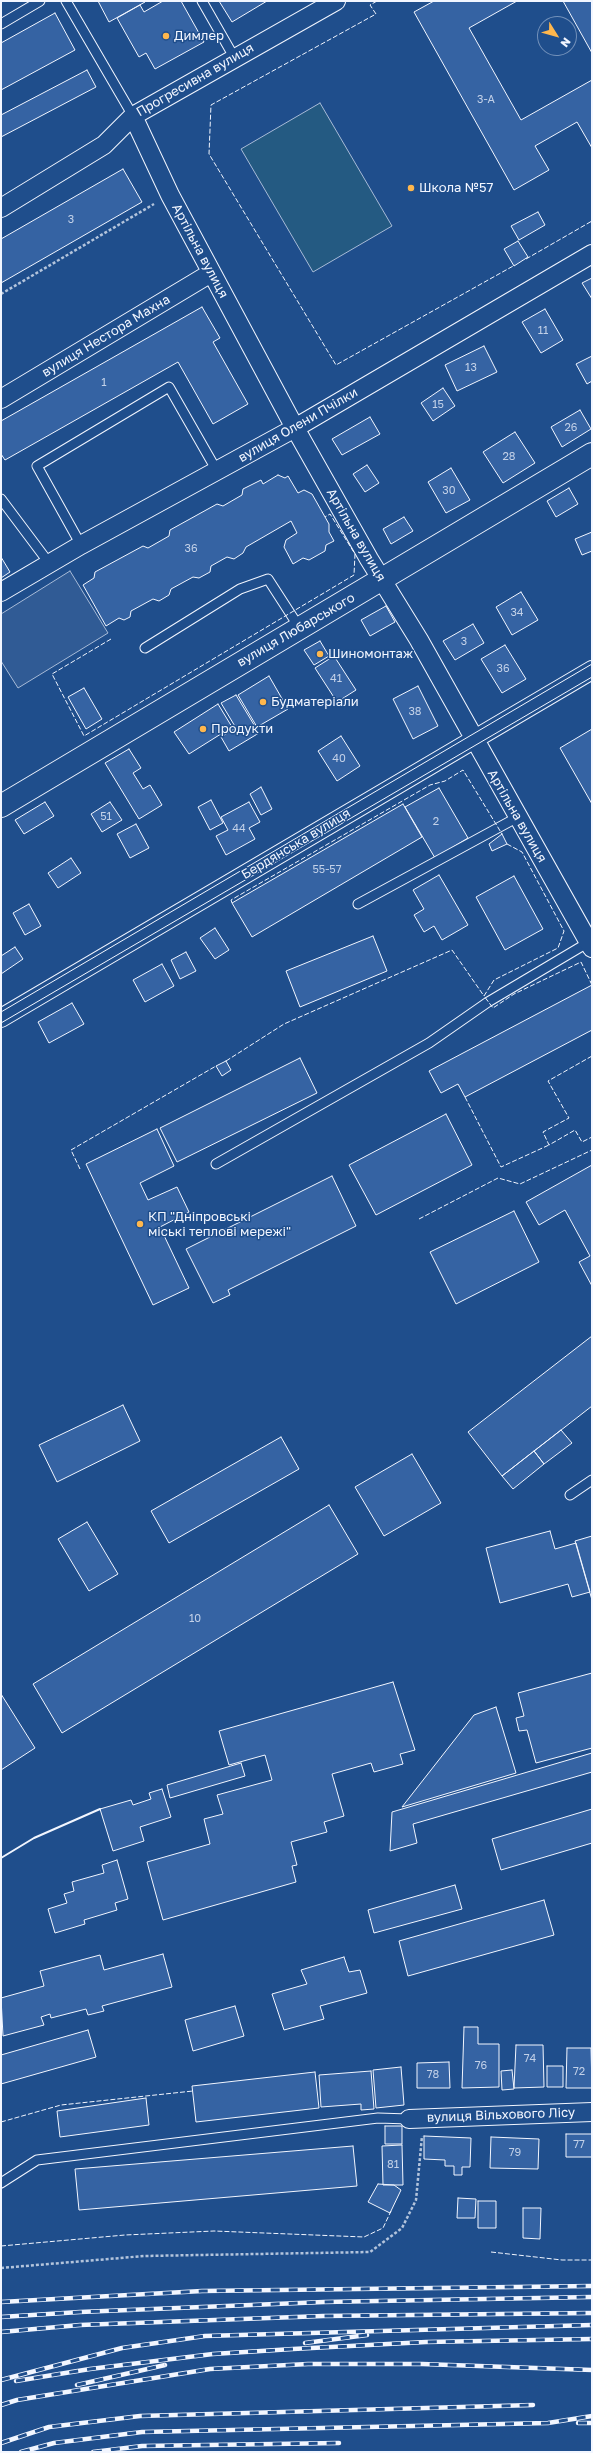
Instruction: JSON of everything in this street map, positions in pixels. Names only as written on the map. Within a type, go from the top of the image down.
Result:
[{"type":"main road","name":"вулиця Любарського","points":[[1,806],[299,627],[382,580],[592,454]]},
{"type":"street","name":"Прогресивна вулиця","points":[[1,208],[104,145],[133,116],[234,57],[336,1]]},
{"type":"street","name":"Артільна вулиця","points":[[133,116],[170,194],[211,273],[295,428],[382,580],[419,640],[590,945]]},
{"type":"street","name":"вулиця Олени Пчілки","points":[[1,592],[81,544],[295,428],[592,254]]},
{"type":"street","name":"вулиця Нестора Махна","points":[[1,399],[211,273]]},
{"type":"street","name":"Бердянська вулиця","points":[[1,1018],[592,670]]},
{"type":"street","name":"вулиця Вільхового Лісу","points":[[416,2118],[592,2112]]},
{"type":"lane","points":[[1,24],[40,1]]},
{"type":"lane","points":[[66,1],[133,116]]},
{"type":"lane","points":[[202,1],[234,57]]},
{"type":"lane","points":[[81,544],[37,466],[169,387],[217,471]]},
{"type":"lane","points":[[1,499],[50,562]]},
{"type":"lane","points":[[145,648],[240,589],[268,579],[299,627]]},
{"type":"lane","points":[[358,904],[518,816]]},
{"type":"lane","points":[[216,1164],[429,1043],[488,1002],[590,945]]},
{"type":"lane","points":[[570,1495],[592,1480]]},
{"type":"lane","points":[[1,2183],[37,2160],[378,2118],[416,2118]]},
{"type":"path","points":[[1,294],[170,194]]},
{"type":"path","points":[[1,2268],[144,2256],[370,2252],[402,2228],[416,2200],[416,2118]]},
{"type":"shaded area","points":[[320,103],[392,226],[313,272],[241,149]]},
{"type":"shaded area","points":[[70,571],[108,633],[18,688],[1,661],[1,614]]},
{"type":"building","points":[[98,1],[145,1],[145,2],[109,22]]},
{"type":"building","points":[[163,1],[181,1],[204,42],[155,69],[146,53],[139,57],[117,18],[140,5],[144,12]]},
{"type":"building","points":[[219,1],[267,1],[232,22]]},
{"type":"building","points":[[434,1],[517,1],[469,28],[521,120],[592,80],[592,148],[577,122],[535,146],[549,170],[514,190],[414,12]]},
{"type":"building","points":[[563,1],[592,1],[592,53],[577,26],[577,16],[571,16]]},
{"type":"building","points":[[55,13],[75,50],[1,90],[1,43]]},
{"type":"building","points":[[87,70],[96,87],[1,137],[1,115]]},
{"type":"building","points":[[123,169],[142,202],[1,283],[1,239]]},
{"type":"building","points":[[538,212],[545,225],[519,240],[511,226]]},
{"type":"building","points":[[518,241],[528,257],[514,266],[504,249]]},
{"type":"building","points":[[592,278],[592,299],[582,283]]},
{"type":"building","points":[[202,307],[220,338],[213,342],[248,404],[213,424],[178,362],[5,460],[1,454],[1,421]]},
{"type":"building","points":[[545,309],[563,340],[541,353],[522,322]]},
{"type":"building","points":[[484,346],[497,372],[457,391],[445,365]]},
{"type":"building","points":[[592,356],[592,381],[587,384],[576,364]]},
{"type":"building","points":[[443,388],[455,406],[433,421],[421,403]]},
{"type":"building","points":[[580,410],[591,429],[562,447],[551,427]]},
{"type":"building","points":[[370,417],[380,434],[342,455],[332,439]]},
{"type":"building","points":[[515,432],[535,463],[503,483],[483,452]]},
{"type":"building","points":[[367,465],[379,483],[365,492],[353,474]]},
{"type":"building","points":[[451,468],[470,500],[446,513],[428,482]]},
{"type":"building","points":[[278,475],[285,478],[288,476],[298,493],[304,490],[312,494],[329,524],[329,532],[334,541],[326,545],[325,551],[309,560],[303,558],[293,564],[284,547],[286,540],[297,533],[291,521],[246,547],[243,553],[234,559],[227,557],[211,566],[210,572],[199,578],[193,577],[171,589],[169,595],[159,601],[153,599],[131,611],[130,617],[124,620],[119,618],[106,626],[83,585],[94,578],[95,572],[143,546],[148,548],[169,536],[170,530],[217,504],[223,506],[242,495],[243,489],[261,480],[263,484]]},
{"type":"building","points":[[569,488],[578,504],[556,517],[547,501]]},
{"type":"building","points":[[404,517],[413,531],[391,544],[383,529]]},
{"type":"building","points":[[592,532],[592,551],[582,555],[575,539]]},
{"type":"building","points":[[1,557],[10,572],[1,578]]},
{"type":"building","points":[[521,592],[538,620],[512,635],[496,607]]},
{"type":"building","points":[[386,606],[395,622],[370,636],[361,620]]},
{"type":"building","points":[[473,624],[484,643],[455,660],[443,641]]},
{"type":"building","points":[[320,641],[329,656],[314,665],[304,650]]},
{"type":"building","points":[[505,645],[526,679],[502,693],[481,659]]},
{"type":"building","points":[[334,656],[356,690],[337,702],[315,668]]},
{"type":"building","name":"Будматеріали","points":[[269,676],[288,709],[257,727],[238,695]]},
{"type":"building","points":[[418,686],[438,726],[413,739],[393,699]]},
{"type":"building","points":[[84,688],[102,719],[86,729],[68,697]]},
{"type":"building","points":[[236,695],[259,733],[229,751],[221,737],[236,728],[221,703]]},
{"type":"building","name":"Продукти","points":[[218,704],[232,727],[189,754],[174,732]]},
{"type":"building","points":[[592,729],[592,804],[560,748]]},
{"type":"building","points":[[341,736],[360,766],[337,781],[318,751]]},
{"type":"building","points":[[129,749],[141,768],[133,773],[143,789],[150,785],[162,805],[139,819],[105,763]]},
{"type":"building","points":[[261,787],[272,809],[261,815],[250,794]]},
{"type":"building","points":[[439,788],[468,838],[435,858],[405,807]]},
{"type":"building","points":[[211,800],[223,823],[210,830],[198,807]]},
{"type":"building","points":[[45,802],[54,816],[24,834],[15,820]]},
{"type":"building","points":[[110,802],[122,820],[102,832],[91,814]]},
{"type":"building","points":[[249,802],[260,822],[249,828],[255,839],[226,855],[216,836],[228,830],[221,817]]},
{"type":"building","points":[[403,804],[422,837],[252,937],[232,903]]},
{"type":"building","points":[[136,824],[149,848],[130,858],[117,834]]},
{"type":"building","points":[[502,834],[507,844],[492,851],[489,844]]},
{"type":"building","points":[[71,858],[81,873],[58,888],[48,873]]},
{"type":"building","points":[[439,875],[468,925],[442,940],[434,926],[424,932],[414,915],[424,909],[413,890]]},
{"type":"building","points":[[514,876],[543,929],[505,950],[476,897]]},
{"type":"building","points":[[29,904],[41,926],[25,935],[13,913]]},
{"type":"building","points":[[215,928],[229,950],[215,959],[200,938]]},
{"type":"building","points":[[373,936],[387,971],[300,1007],[286,971]]},
{"type":"building","points":[[15,947],[23,959],[1,974],[1,956]]},
{"type":"building","points":[[186,952],[196,971],[180,979],[171,960]]},
{"type":"building","points":[[162,964],[174,986],[145,1002],[133,980]]},
{"type":"building","points":[[592,985],[592,1030],[465,1097],[458,1084],[441,1093],[429,1071]]},
{"type":"building","points":[[72,1003],[84,1024],[49,1043],[38,1022]]},
{"type":"building","points":[[300,1058],[317,1093],[177,1162],[160,1128]]},
{"type":"building","points":[[226,1061],[231,1070],[222,1076],[216,1066]]},
{"type":"building","points":[[446,1114],[472,1165],[376,1215],[349,1165]]},
{"type":"building","points":[[157,1129],[174,1166],[140,1183],[148,1200],[177,1187],[189,1212],[160,1227],[189,1288],[153,1305],[86,1164]]},
{"type":"building","points":[[592,1165],[592,1286],[579,1262],[590,1256],[565,1210],[539,1225],[526,1202]]},
{"type":"building","points":[[332,1176],[356,1226],[228,1290],[230,1295],[213,1303],[186,1249]]},
{"type":"building","points":[[514,1211],[539,1262],[456,1304],[430,1252]]},
{"type":"building","points":[[592,1336],[592,1406],[502,1476],[468,1432]]},
{"type":"building","points":[[123,1405],[140,1441],[57,1482],[39,1445]]},
{"type":"building","points":[[561,1430],[572,1443],[544,1464],[534,1451]]},
{"type":"building","points":[[281,1437],[299,1469],[169,1543],[151,1511]]},
{"type":"building","points":[[534,1451],[544,1464],[513,1489],[502,1476]]},
{"type":"building","points":[[412,1454],[441,1503],[384,1536],[355,1487]]},
{"type":"building","points":[[329,1505],[358,1554],[62,1733],[33,1684]]},
{"type":"building","points":[[87,1522],[118,1574],[89,1591],[58,1539]]},
{"type":"building","points":[[550,1531],[555,1549],[576,1543],[590,1592],[572,1597],[568,1584],[500,1603],[486,1548]]},
{"type":"building","points":[[592,1536],[592,1600],[575,1541]]},
{"type":"building","points":[[592,1673],[592,1748],[536,1763],[527,1730],[519,1731],[516,1718],[524,1716],[518,1693]]},
{"type":"building","points":[[393,1682],[415,1750],[400,1754],[403,1764],[374,1772],[371,1763],[332,1774],[344,1816],[324,1822],[327,1832],[291,1842],[297,1865],[292,1866],[296,1882],[163,1920],[147,1862],[210,1844],[204,1819],[223,1814],[217,1795],[272,1780],[265,1755],[229,1765],[219,1731]]},
{"type":"building","points":[[1,1694],[35,1748],[1,1770]]},
{"type":"building","points":[[496,1707],[516,1773],[402,1807],[474,1715]]},
{"type":"building","points":[[592,1753],[592,1772],[413,1824],[417,1843],[390,1851],[392,1812]]},
{"type":"building","points":[[241,1763],[245,1776],[170,1798],[167,1785]]},
{"type":"building","points":[[162,1789],[171,1817],[140,1827],[144,1841],[113,1851],[100,1809],[131,1800],[133,1805],[151,1799],[149,1793]]},
{"type":"building","points":[[592,1809],[592,1843],[501,1870],[492,1839]]},
{"type":"building","points":[[117,1860],[128,1899],[115,1903],[117,1910],[84,1920],[85,1924],[55,1933],[48,1909],[67,1903],[64,1894],[74,1891],[72,1882],[104,1873],[102,1865]]},
{"type":"building","points":[[455,1885],[462,1909],[374,1933],[368,1910]]},
{"type":"building","points":[[544,1900],[554,1935],[408,1976],[399,1941]]},
{"type":"building","points":[[163,1954],[172,1987],[102,2006],[104,2011],[88,2015],[86,2009],[51,2018],[50,2014],[41,2017],[44,2025],[3,2036],[1,1998],[44,1986],[40,1971],[100,1955],[104,1970]]},
{"type":"building","points":[[344,1957],[349,1972],[360,1970],[367,1993],[320,2006],[324,2019],[284,2030],[272,1994],[307,1984],[301,1970]]},
{"type":"building","points":[[235,2006],[244,2036],[193,2051],[185,2020]]},
{"type":"building","points":[[464,2027],[478,2027],[478,2044],[499,2044],[499,2087],[462,2088]]},
{"type":"building","points":[[88,2030],[96,2057],[1,2084],[1,2055]]},
{"type":"building","points":[[516,2045],[543,2045],[544,2087],[514,2088]]},
{"type":"building","points":[[567,2048],[591,2048],[592,2088],[566,2088]]},
{"type":"building","points":[[449,2062],[450,2088],[417,2088],[417,2063]]},
{"type":"building","points":[[547,2066],[563,2066],[563,2087],[547,2087]]},
{"type":"building","points":[[401,2067],[404,2105],[376,2108],[373,2070]]},
{"type":"building","points":[[512,2070],[514,2089],[502,2090],[501,2071]]},
{"type":"building","points":[[371,2071],[374,2109],[361,2110],[361,2104],[321,2107],[319,2075]]},
{"type":"building","points":[[315,2072],[319,2108],[196,2122],[192,2086]]},
{"type":"building","points":[[146,2098],[149,2125],[60,2137],[57,2111]]},
{"type":"building","points":[[385,2126],[402,2126],[402,2144],[385,2144]]},
{"type":"building","points":[[566,2134],[592,2134],[592,2157],[566,2157]]},
{"type":"building","points":[[424,2136],[471,2138],[470,2167],[462,2167],[462,2175],[454,2175],[454,2166],[445,2166],[445,2160],[424,2159]]},
{"type":"building","points":[[491,2137],[539,2139],[538,2169],[490,2168]]},
{"type":"building","points":[[402,2145],[403,2185],[383,2185],[382,2146]]},
{"type":"building","points":[[353,2146],[357,2186],[79,2210],[75,2169]]},
{"type":"building","points":[[378,2184],[394,2185],[401,2190],[390,2213],[368,2202]]},
{"type":"building","points":[[458,2198],[476,2199],[475,2218],[457,2218]]},
{"type":"building","points":[[478,2201],[496,2201],[496,2228],[478,2228]]},
{"type":"building","points":[[523,2208],[541,2208],[540,2239],[523,2238]]},
{"type":"tram line","points":[[1,1012],[592,664]]},
{"type":"tram line","points":[[1,1023],[592,677]]},
{"type":"railway","points":[[1,2302],[202,2291],[592,2286]]},
{"type":"railway","points":[[1,2317],[80,2312],[324,2302],[592,2297]]},
{"type":"railway","points":[[1,2332],[80,2325],[323,2316],[592,2313]]},
{"type":"railway","points":[[1,2380],[122,2348],[205,2336],[592,2325]]},
{"type":"railway","points":[[305,2343],[367,2335]]},
{"type":"railway","points":[[16,2381],[90,2369],[213,2354],[426,2342],[592,2339]]},
{"type":"railway","points":[[1,2405],[17,2400],[210,2369],[308,2364],[422,2364],[592,2370]]},
{"type":"railway","points":[[77,2385],[165,2365]]},
{"type":"railway","points":[[1,2443],[49,2427],[140,2416],[533,2405]]},
{"type":"railway","points":[[21,2452],[54,2443],[142,2432],[548,2423],[592,2416]]},
{"type":"railway","points":[[578,2423],[592,2423]]},
{"type":"railway","points":[[93,2452],[142,2446],[339,2443]]},
{"type":"fence","points":[[377,1],[370,5],[376,14],[211,105],[209,154],[336,365],[515,265]]},
{"type":"fence","points":[[526,259],[592,221]]},
{"type":"fence","points":[[111,639],[52,674],[84,736],[354,575],[355,554],[330,514],[325,517]]},
{"type":"fence","points":[[232,903],[231,900],[430,785],[445,781],[463,770],[502,834]]},
{"type":"fence","points":[[507,844],[522,852],[564,931],[558,948],[494,980],[484,996],[493,1008],[514,994],[581,962],[592,985]]},
{"type":"fence","points":[[226,1061],[284,1024],[452,950],[484,996]]},
{"type":"fence","points":[[592,1056],[548,1081],[569,1118],[543,1132],[549,1145],[575,1130],[582,1142],[592,1137]]},
{"type":"fence","points":[[80,1169],[71,1150],[216,1066]]},
{"type":"fence","points":[[465,1097],[501,1167],[549,1145]]},
{"type":"fence","points":[[419,1219],[498,1178],[520,1184],[592,1150]]},
{"type":"fence","points":[[1,2122],[61,2105],[193,2091]]},
{"type":"fence","points":[[1,2246],[125,2235],[214,2231],[364,2237],[383,2228],[391,2211]]},
{"type":"fence","points":[[491,2252],[562,2260],[592,2260]]},
{"type":"wall","points":[[1,1858],[34,1838],[100,1809]]},
{"type":"place","name":"Димлер","points":[[166,36]]},
{"type":"place","name":"Школа №57","points":[[411,188]]},
{"type":"place","name":"Шиномонтаж","points":[[320,654]]},
{"type":"place","name":"Будматеріали","points":[[263,702]]},
{"type":"place","name":"Продукти","points":[[203,729]]},
{"type":"place","name":"КП \"Дніпровські міські теплові мережі\"","points":[[140,1224]]}]
